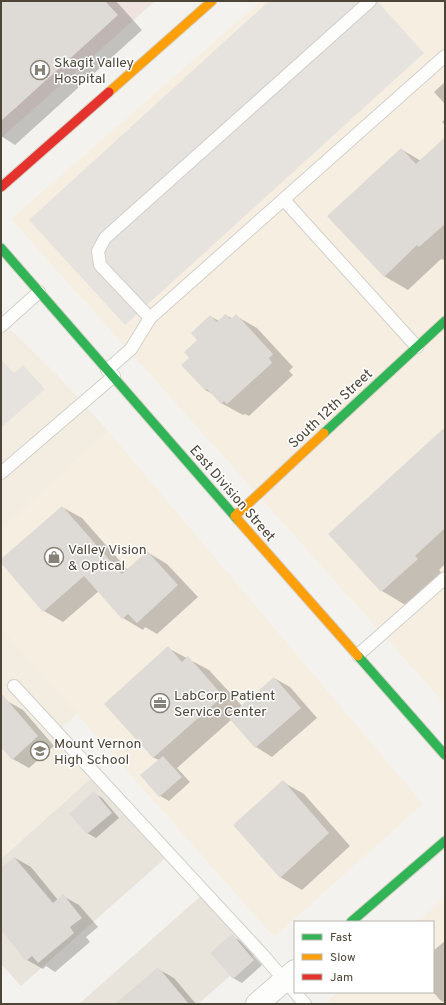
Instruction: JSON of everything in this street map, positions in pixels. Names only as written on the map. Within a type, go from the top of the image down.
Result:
[{"type":"street","points":[[1,186],[210,2]]},
{"type":"street","name":"East Division Street","points":[[1,248],[234,516],[445,755]]},
{"type":"street","name":"South 12th Street","points":[[234,516],[445,321]]},
{"type":"street","points":[[352,921],[445,841]]},
{"type":"street","points":[[257,1004],[290,975]]},
{"type":"lane","points":[[150,318],[100,265],[98,252],[105,238],[370,1]]},
{"type":"lane","points":[[1,473],[110,373],[131,349],[150,318],[445,56]]},
{"type":"lane","points":[[284,200],[417,347]]},
{"type":"lane","points":[[1,326],[39,292]]},
{"type":"lane","points":[[435,330],[445,341]]},
{"type":"lane","points":[[358,655],[445,578]]},
{"type":"lane","points":[[14,686],[290,975]]},
{"type":"lane","points":[[299,993],[305,1004]]},
{"type":"shaded area","name":"Skagit Valley Hospital","points":[[1,1],[155,1],[1,138]]},
{"type":"shaded area","points":[[261,1],[445,1],[445,704],[11,219]]},
{"type":"shaded area","points":[[269,1],[377,1],[424,53],[125,325],[29,220]]},
{"type":"shaded area","points":[[8,327],[58,376],[108,431],[1,529],[1,333]]},
{"type":"shaded area","points":[[1,359],[14,373],[23,365],[45,389],[1,428]]},
{"type":"shaded area","points":[[108,431],[423,804],[274,937],[1,628],[1,529]]},
{"type":"shaded area","name":"Mount Vernon High School","points":[[1,628],[77,714],[60,729],[98,772],[1,859]]},
{"type":"shaded area","points":[[98,772],[170,854],[21,986],[1,964],[1,859]]},
{"type":"shaded area","points":[[204,893],[257,952],[198,1004],[79,1004]]},
{"type":"shaded area","points":[[445,897],[445,1004],[333,1004],[329,1000],[337,993],[434,993],[434,921],[418,921]]},
{"type":"building","name":"Skagit Valley Hospital","points":[[1,1],[105,1],[118,15],[1,121]]},
{"type":"building","points":[[445,137],[445,224],[419,247],[417,245],[384,277],[327,216],[401,148],[416,164]]},
{"type":"building","points":[[225,314],[231,319],[236,314],[273,354],[269,358],[272,363],[227,404],[224,401],[221,404],[181,365],[189,358],[184,352],[197,340],[191,333],[210,315],[217,322]]},
{"type":"building","points":[[445,427],[445,528],[415,556],[418,559],[381,592],[328,534]]},
{"type":"building","name":"Valley Vision & Optical","points":[[62,506],[122,574],[147,551],[178,585],[137,623],[128,614],[122,619],[84,576],[43,612],[1,563],[1,559]]},
{"type":"building","name":"LabCorp Patient Service Center","points":[[168,646],[182,662],[188,656],[223,696],[153,758],[104,704]]},
{"type":"building","points":[[274,677],[301,708],[255,748],[228,717]]},
{"type":"building","points":[[1,693],[38,736],[12,760],[1,747]]},
{"type":"building","points":[[163,756],[182,777],[159,797],[140,775]]},
{"type":"building","points":[[283,780],[329,833],[280,878],[233,825]]},
{"type":"building","points":[[94,791],[112,813],[87,834],[69,814]]},
{"type":"building","points":[[14,857],[53,903],[63,894],[82,918],[70,927],[74,933],[38,963],[32,956],[26,961],[1,930],[1,868]]},
{"type":"building","points":[[232,934],[254,960],[233,979],[210,953]]},
{"type":"building","points":[[158,967],[189,1004],[115,1004]]},
{"type":"traffic: fast","points":[[1,248],[238,520]]},
{"type":"traffic: fast","points":[[324,433],[445,321]]},
{"type":"traffic: fast","points":[[358,656],[445,755]]},
{"type":"traffic: fast","points":[[352,921],[445,841]]},
{"type":"traffic: slow","points":[[109,92],[212,1]]},
{"type":"traffic: slow","points":[[235,516],[324,433]]},
{"type":"traffic: slow","points":[[238,520],[358,656]]},
{"type":"traffic: jam","points":[[1,187],[109,92]]},
{"type":"place","name":"Skagit Valley Hospital","points":[[40,70]]},
{"type":"place","name":"Valley Vision & Optical","points":[[54,557]]},
{"type":"place","name":"LabCorp Patient Service Center","points":[[160,703]]},
{"type":"place","name":"Mount Vernon High School","points":[[40,751]]}]
